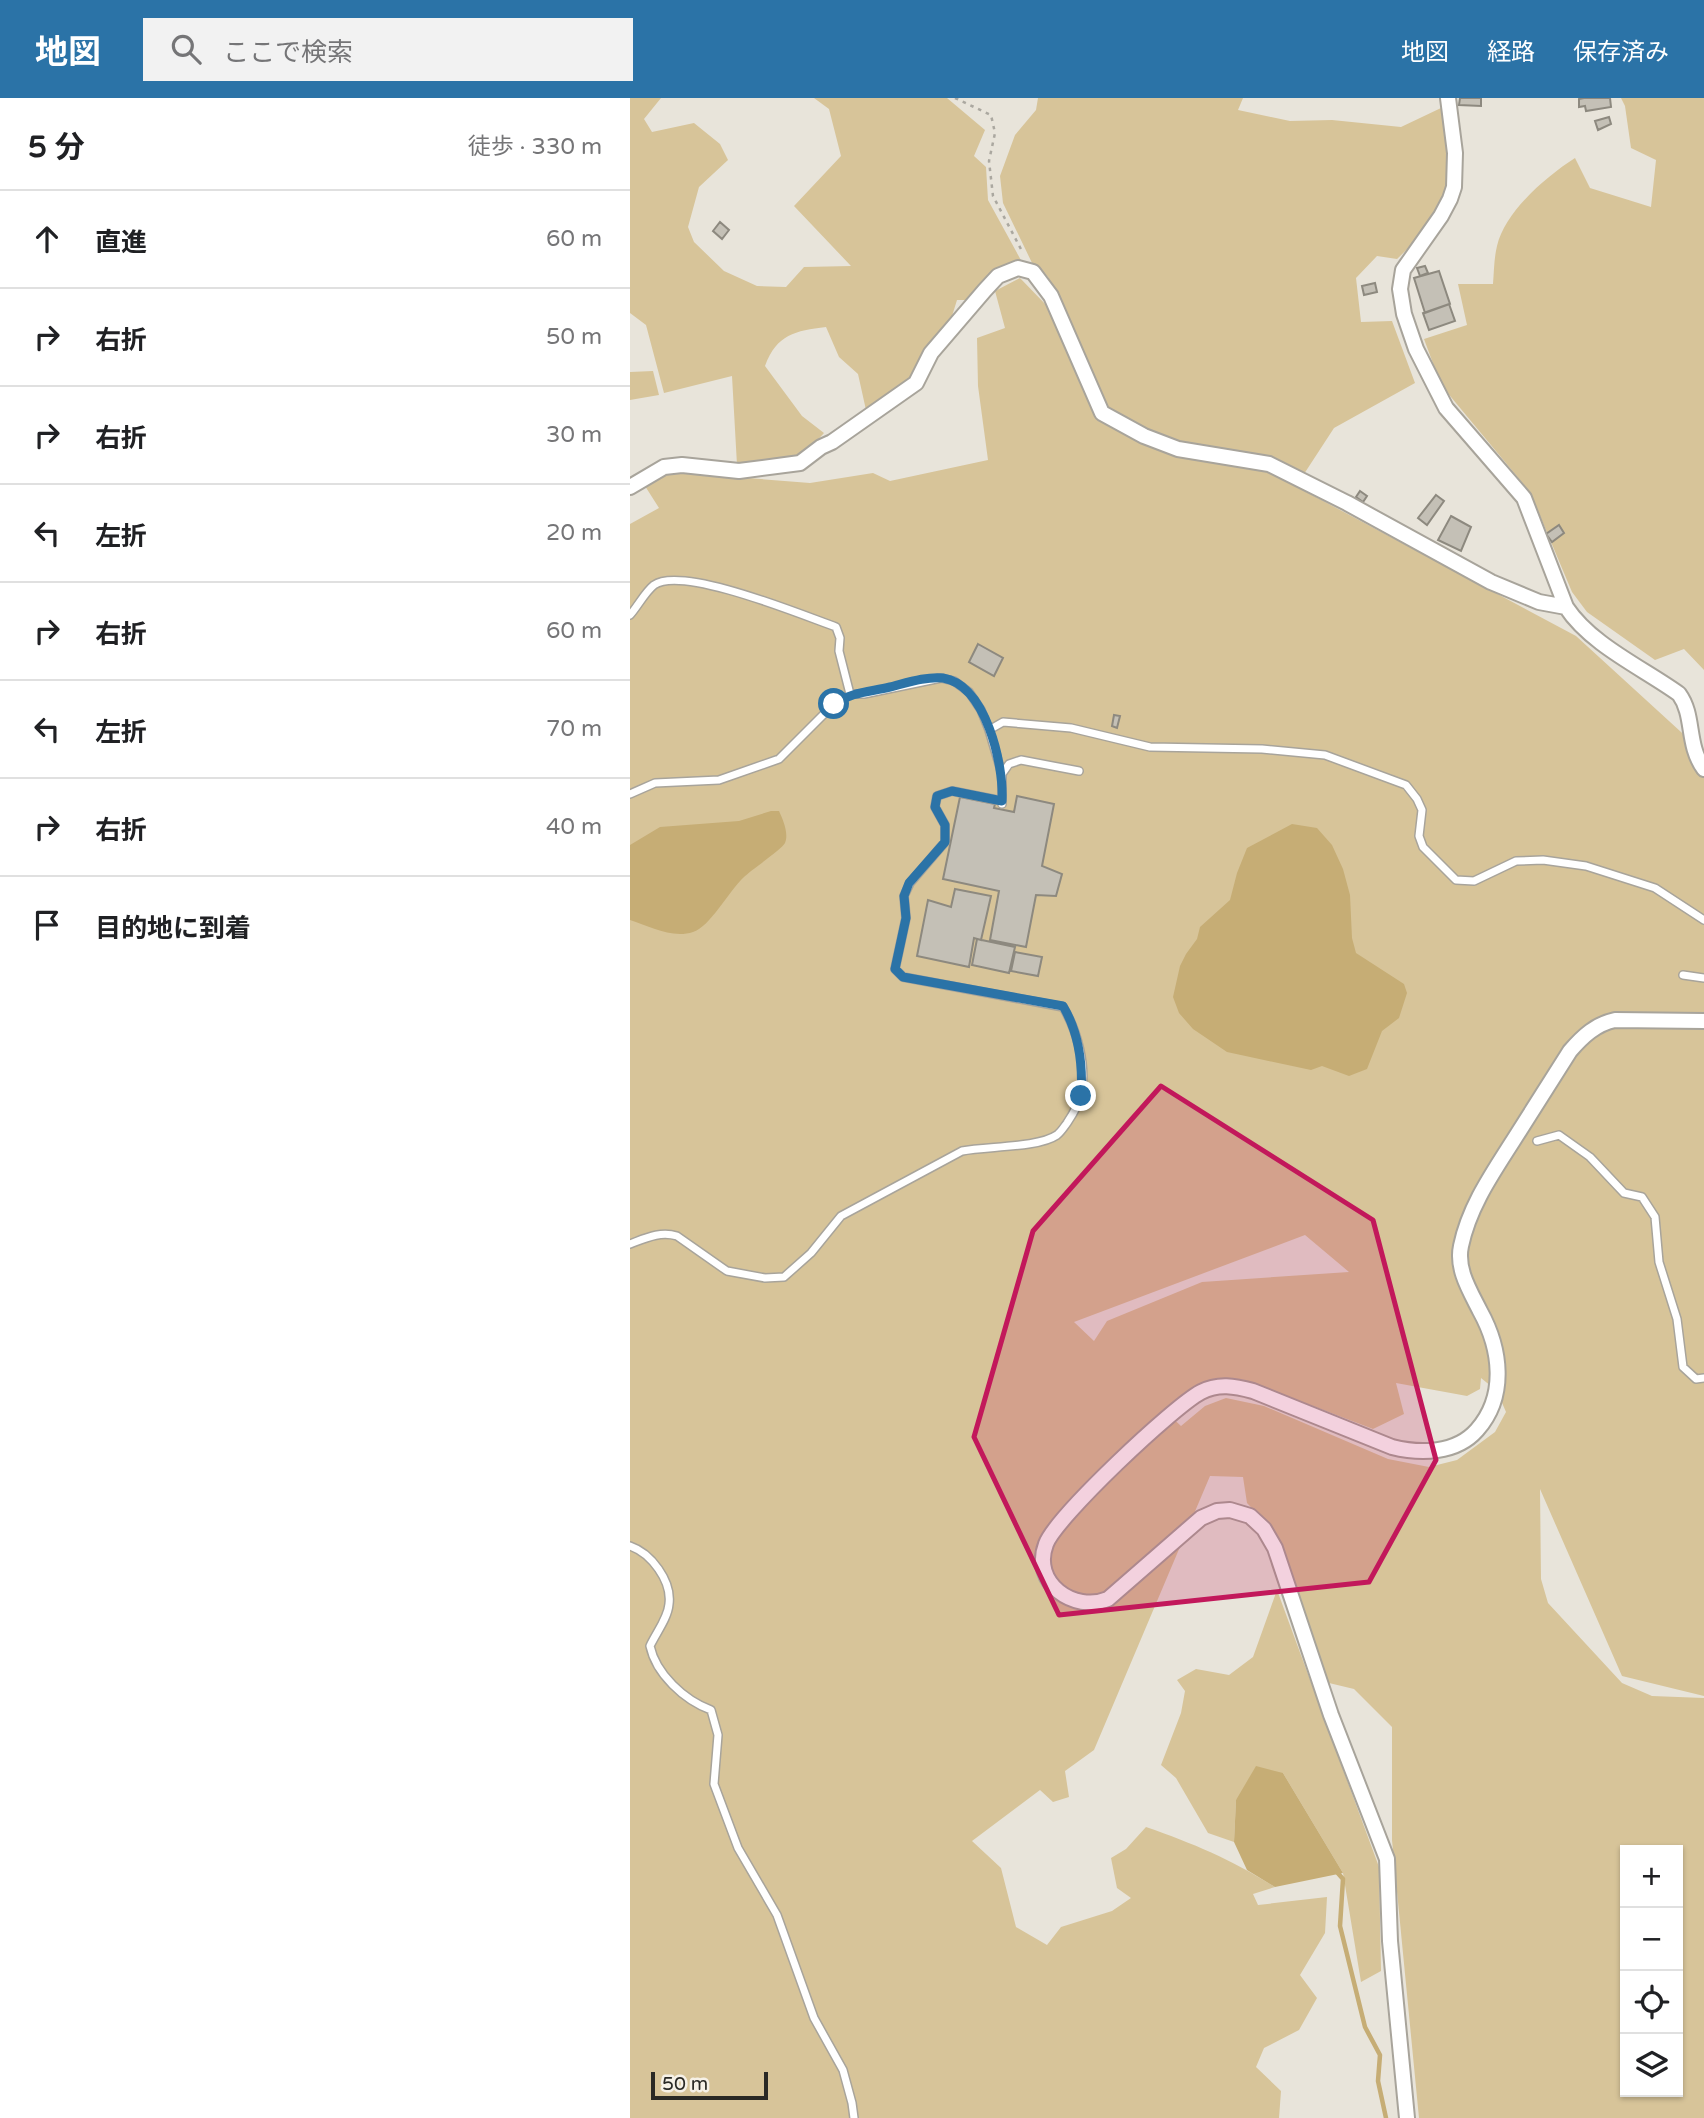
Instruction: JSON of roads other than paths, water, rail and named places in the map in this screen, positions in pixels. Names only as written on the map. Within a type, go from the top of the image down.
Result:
[{"type":"street","points":[[1448,98],[1455,153],[1454,187],[1441,216],[1403,270],[1400,289],[1404,314],[1416,349],[1446,408],[1524,498],[1566,607],[1583,629],[1679,694],[1688,706],[1689,732],[1697,760],[1704,769]]},
{"type":"street","points":[[630,487],[664,467],[682,465],[739,471],[800,464],[916,383],[931,353],[999,276],[1018,268],[1033,272],[1051,296],[1102,413],[1144,436],[1178,449],[1269,464],[1347,503],[1491,582],[1539,602],[1566,607]]},
{"type":"street","points":[[1689,732],[1704,728]]},
{"type":"street","points":[[1407,2118],[1390,1941],[1387,1859],[1331,1715],[1286,1576],[1264,1529],[1250,1516],[1230,1510],[1217,1511],[1201,1518],[1108,1599],[1098,1603],[1073,1601],[1051,1585],[1043,1558],[1046,1543],[1074,1507],[1165,1420],[1200,1392],[1218,1386],[1235,1386],[1253,1391],[1392,1447],[1412,1452],[1446,1448],[1473,1435],[1484,1422],[1496,1396],[1499,1373],[1497,1355],[1464,1276],[1460,1250],[1468,1218],[1487,1182],[1580,1039],[1602,1023],[1615,1020],[1704,1021]]},
{"type":"lane","points":[[630,615],[654,585],[669,579],[694,581],[727,590],[836,627],[850,694]]},
{"type":"lane","points":[[630,794],[654,783],[719,780],[779,759],[834,704],[850,694],[863,694],[941,678],[954,681],[969,692],[989,730],[1002,774],[1002,803],[952,791],[937,796],[935,807],[945,825],[945,842],[909,883],[904,896],[906,918],[895,969],[903,977],[1063,1006],[1072,1022],[1082,1070],[1081,1096],[1058,1135],[1039,1142],[962,1151],[841,1216],[819,1244],[785,1277],[765,1278],[727,1271],[677,1236],[668,1234],[652,1236],[630,1244]]},
{"type":"lane","points":[[989,730],[1003,722],[1071,727],[1150,747],[1262,749],[1325,755],[1406,785],[1422,810],[1419,836],[1423,847],[1456,880],[1474,881],[1516,861],[1543,860],[1586,866],[1656,888],[1704,920]]},
{"type":"lane","points":[[1002,774],[1009,764],[1021,760],[1079,771]]},
{"type":"lane","points":[[1683,975],[1704,978]]},
{"type":"lane","points":[[1537,1141],[1559,1135],[1590,1157],[1624,1193],[1642,1197],[1655,1217],[1659,1262],[1677,1318],[1683,1367],[1696,1379],[1704,1378]]},
{"type":"lane","points":[[630,1546],[638,1548],[659,1570],[668,1593],[670,1603],[650,1646],[653,1661],[676,1688],[697,1705],[710,1710],[718,1735],[714,1784],[738,1848],[777,1914],[814,2018],[843,2070],[854,2118]]},
{"type":"waterway","points":[[1336,1871],[1343,1879],[1340,1926],[1365,2027],[1380,2055],[1378,2081],[1386,2118]]}]
